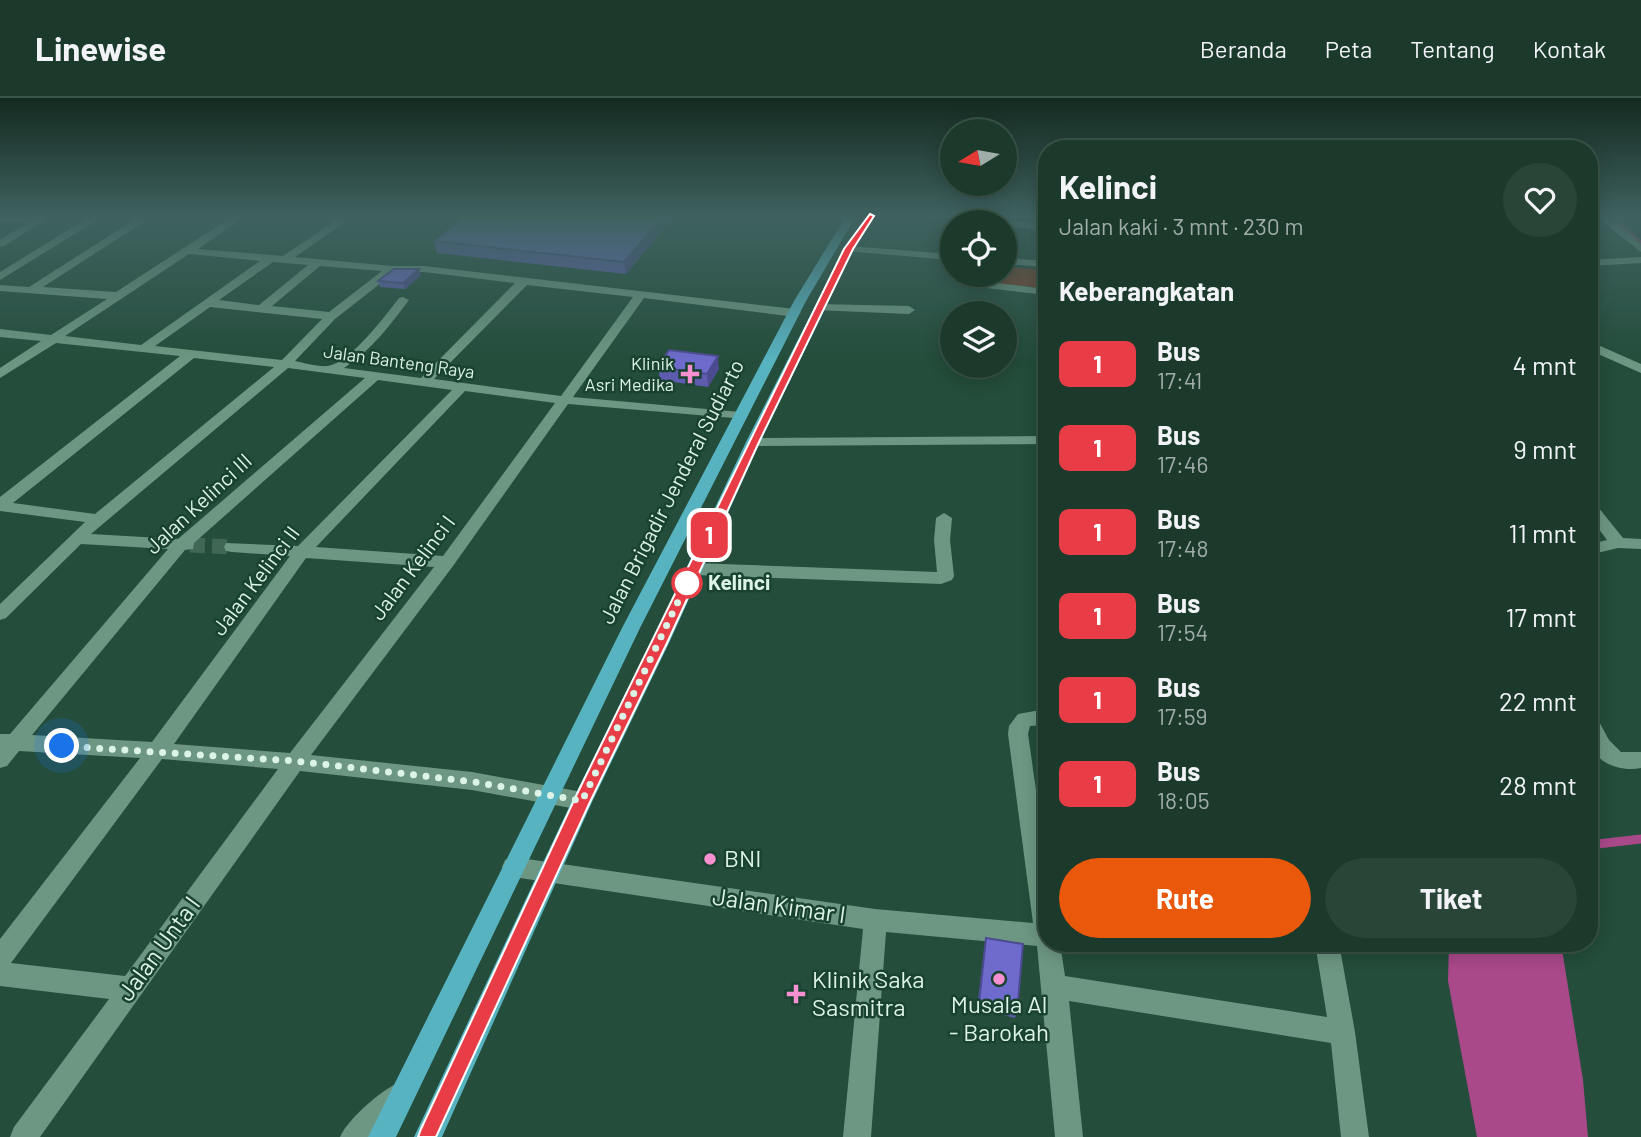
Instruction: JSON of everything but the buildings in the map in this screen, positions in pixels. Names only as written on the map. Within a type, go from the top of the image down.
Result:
[{"type":"main road","name":"Jalan Brigadir Jenderal Sudiarto","points":[[382,1137],[548,795],[740,416],[823,264]]},
{"type":"main road","points":[[428,1137],[582,801],[753,442],[841,264]]},
{"type":"main road","points":[[691,513],[718,516]]},
{"type":"street","points":[[0,277],[20,264]]},
{"type":"street","points":[[31,290],[71,264]]},
{"type":"street","points":[[0,374],[167,264]]},
{"type":"street","points":[[146,347],[262,264]]},
{"type":"street","points":[[261,309],[315,264]]},
{"type":"street","points":[[341,264],[392,270],[424,269],[795,313]]},
{"type":"street","points":[[0,614],[98,519],[285,364],[331,316],[392,270]]},
{"type":"street","points":[[423,383],[525,280]]},
{"type":"street","points":[[1000,287],[1038,291]]},
{"type":"street","points":[[0,288],[119,296]]},
{"type":"street","name":"Jalan Kelinci I","points":[[295,761],[447,562],[641,294]]},
{"type":"street","points":[[330,370],[357,353],[376,335],[404,300]]},
{"type":"street","points":[[210,303],[331,316]]},
{"type":"street","points":[[819,308],[909,310]]},
{"type":"street","name":"Jalan Banteng Raya","points":[[0,333],[146,347],[564,400],[740,416]]},
{"type":"street","points":[[1598,349],[1641,369]]},
{"type":"street","points":[[0,506],[192,354]]},
{"type":"street","name":"Jalan Kelinci III","points":[[0,760],[7,743],[186,545],[374,377]]},
{"type":"street","name":"Jalan Kelinci II","points":[[0,958],[302,552],[461,388]]},
{"type":"street","points":[[753,442],[1038,440]]},
{"type":"street","points":[[0,506],[98,519]]},
{"type":"street","points":[[1598,517],[1618,543]]},
{"type":"street","points":[[694,569],[941,578],[946,576],[942,540],[944,519]]},
{"type":"street","points":[[79,539],[186,545]]},
{"type":"street","points":[[1598,548],[1618,543],[1641,544]]},
{"type":"street","points":[[232,547],[447,562]]},
{"type":"street","points":[[1038,718],[1026,719],[1019,726],[1018,734],[1038,878]]},
{"type":"street","points":[[1598,736],[1610,756],[1620,761],[1641,760]]},
{"type":"street","points":[[7,743],[156,750],[295,761],[475,782],[582,801]]},
{"type":"street","name":"Jalan Unta I","points":[[24,1137],[295,761]]},
{"type":"street","name":"Jalan Kimar I","points":[[513,867],[875,920],[1038,935]]},
{"type":"street","points":[[857,1137],[875,920]]},
{"type":"street","points":[[1049,952],[1069,1137]]},
{"type":"street","points":[[1328,952],[1342,1032],[1355,1137]]},
{"type":"street","points":[[0,974],[131,989]]},
{"type":"street","points":[[1055,987],[1342,1032]]},
{"type":"street","points":[[354,1137],[406,1089]]},
{"type":"shaded area","points":[[1017,268],[1038,269],[1038,287],[1017,286]]},
{"type":"shaded area","points":[[1449,952],[1562,952],[1583,1080],[1588,1137],[1477,1137],[1448,981]]},
{"type":"waterway","points":[[1598,844],[1641,839]]},
{"type":"tunnel","points":[[190,545],[232,547]]},
{"type":"bus line","name":"1","points":[[428,1137],[582,801],[660,643],[753,442],[841,264]]},
{"type":"place","name":"Klinik Asri Medika","points":[[690,374]]},
{"type":"place","name":"Kelinci","points":[[687,583]]},
{"type":"place","name":"BNI","points":[[710,859]]},
{"type":"place","name":"Musala Al - Barokah","points":[[999,979]]},
{"type":"place","name":"Klinik Saka Sasmitra","points":[[796,994]]},
{"type":"route","points":[[62,746],[295,761],[475,782],[582,801],[687,583]]}]
